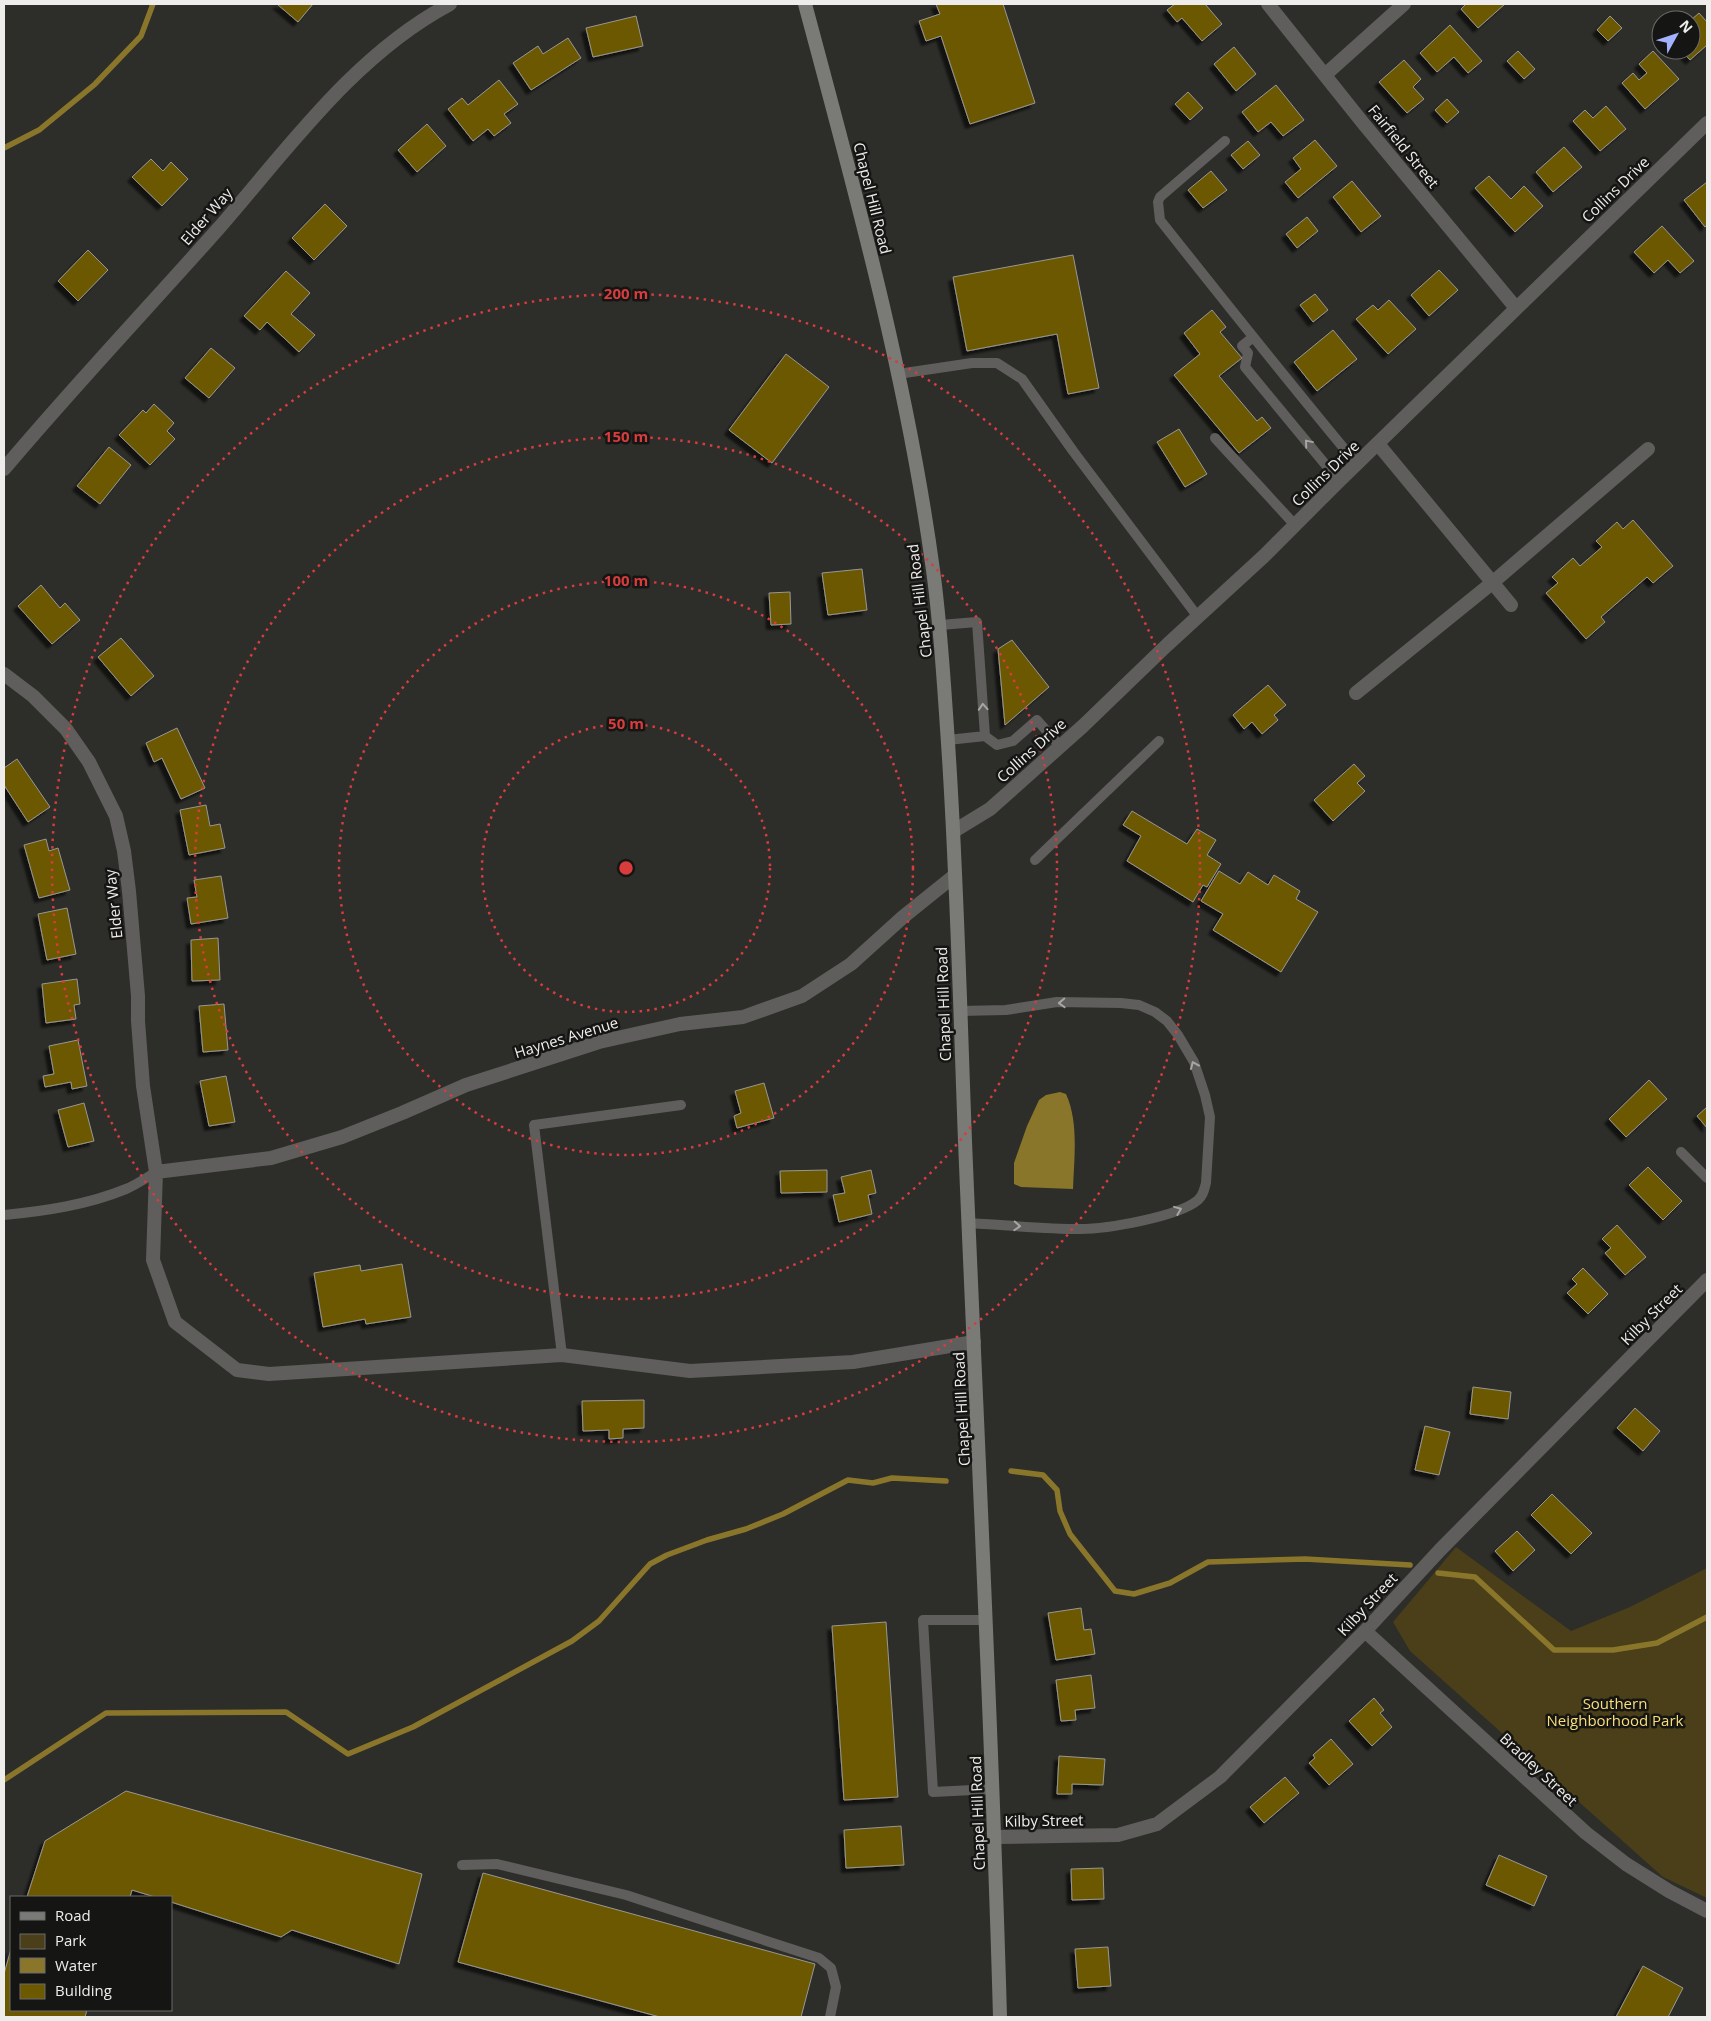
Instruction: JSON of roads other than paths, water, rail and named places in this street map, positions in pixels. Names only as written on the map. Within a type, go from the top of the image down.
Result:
[{"type":"main road","name":"Chapel Hill Road","points":[[805,4],[866,232],[898,374],[924,507],[940,625],[954,831],[954,876],[980,1448],[1000,2017]]},
{"type":"street","name":"Elder Way","points":[[4,469],[325,107],[364,66],[400,35],[432,13],[450,4]]},
{"type":"street","name":"Fairfield Street","points":[[1268,4],[1516,308]]},
{"type":"street","points":[[1326,74],[1404,4]]},
{"type":"street","name":"Collins Drive","points":[[954,831],[990,809],[1264,556],[1338,481],[1707,123]]},
{"type":"street","points":[[1378,444],[1510,605]]},
{"type":"street","points":[[1356,693],[1492,583],[1648,449]]},
{"type":"street","name":"Elder Way","points":[[4,674],[33,696],[66,729],[89,762],[116,816],[124,852],[129,891],[143,1086],[156,1172],[153,1260],[176,1322],[237,1370],[269,1374],[562,1355],[690,1371],[853,1362],[974,1342]]},
{"type":"street","name":"Haynes Avenue","points":[[156,1172],[271,1158],[351,1133],[402,1114],[466,1085],[599,1042],[680,1024],[743,1017],[802,996],[851,964],[903,917],[954,876]]},
{"type":"street","name":"Kilby Street","points":[[995,1837],[1118,1835],[1157,1824],[1220,1777],[1365,1631],[1440,1550],[1707,1280]]},
{"type":"street","name":"Bradley Street","points":[[1365,1631],[1586,1834],[1626,1864],[1669,1891],[1707,1911]]},
{"type":"lane","points":[[1225,141],[1160,196],[1158,202],[1160,220],[1218,291],[1252,338],[1357,464]]},
{"type":"lane","points":[[1252,338],[1242,346],[1248,353],[1245,368],[1338,481]]},
{"type":"lane","points":[[898,374],[972,363],[997,363],[1022,379],[1073,451],[1198,617]]},
{"type":"lane","points":[[1215,438],[1295,525]]},
{"type":"lane","points":[[940,625],[977,622],[985,736]]},
{"type":"lane","points":[[948,740],[985,736],[997,745],[1012,741],[1037,720],[1060,746]]},
{"type":"lane","points":[[1035,860],[1159,741]]},
{"type":"lane","points":[[960,1011],[1006,1010],[1057,1002],[1139,1005],[1167,1021],[1178,1035],[1194,1062],[1206,1095],[1210,1117],[1206,1183],[1203,1194],[1198,1200],[1188,1206],[1165,1215],[1094,1228],[969,1223]]},
{"type":"lane","points":[[562,1355],[534,1125],[682,1105]]},
{"type":"lane","points":[[1681,1152],[1707,1178]]},
{"type":"lane","points":[[4,1215],[46,1211],[94,1201],[127,1189],[156,1172]]},
{"type":"lane","points":[[986,1620],[923,1620],[933,1792],[993,1789]]},
{"type":"lane","points":[[462,1865],[497,1864],[626,1895],[819,1958],[831,1968],[836,1987],[830,2017]]},
{"type":"water","points":[[1060,1092],[1066,1094],[1073,1116],[1075,1141],[1073,1189],[1021,1187],[1014,1184],[1014,1163],[1027,1126],[1039,1100],[1046,1095]]},
{"type":"waterway","points":[[4,148],[39,130],[95,84],[141,36],[153,4]]},
{"type":"waterway","points":[[1011,1471],[1043,1475],[1057,1490],[1060,1511],[1070,1534],[1115,1591],[1134,1594],[1170,1583],[1208,1562],[1305,1559],[1410,1565]]},
{"type":"waterway","points":[[4,1780],[106,1713],[286,1712],[348,1754],[413,1727],[572,1641],[599,1621],[650,1564],[667,1555],[707,1540],[746,1529],[783,1514],[848,1480],[873,1483],[892,1478],[946,1481]]},
{"type":"waterway","points":[[1438,1573],[1475,1577],[1554,1650],[1613,1650],[1657,1643],[1707,1617]]},
{"type":"park label","name":"Southern Neighborhood Park","points":[[1615,1712]]}]
